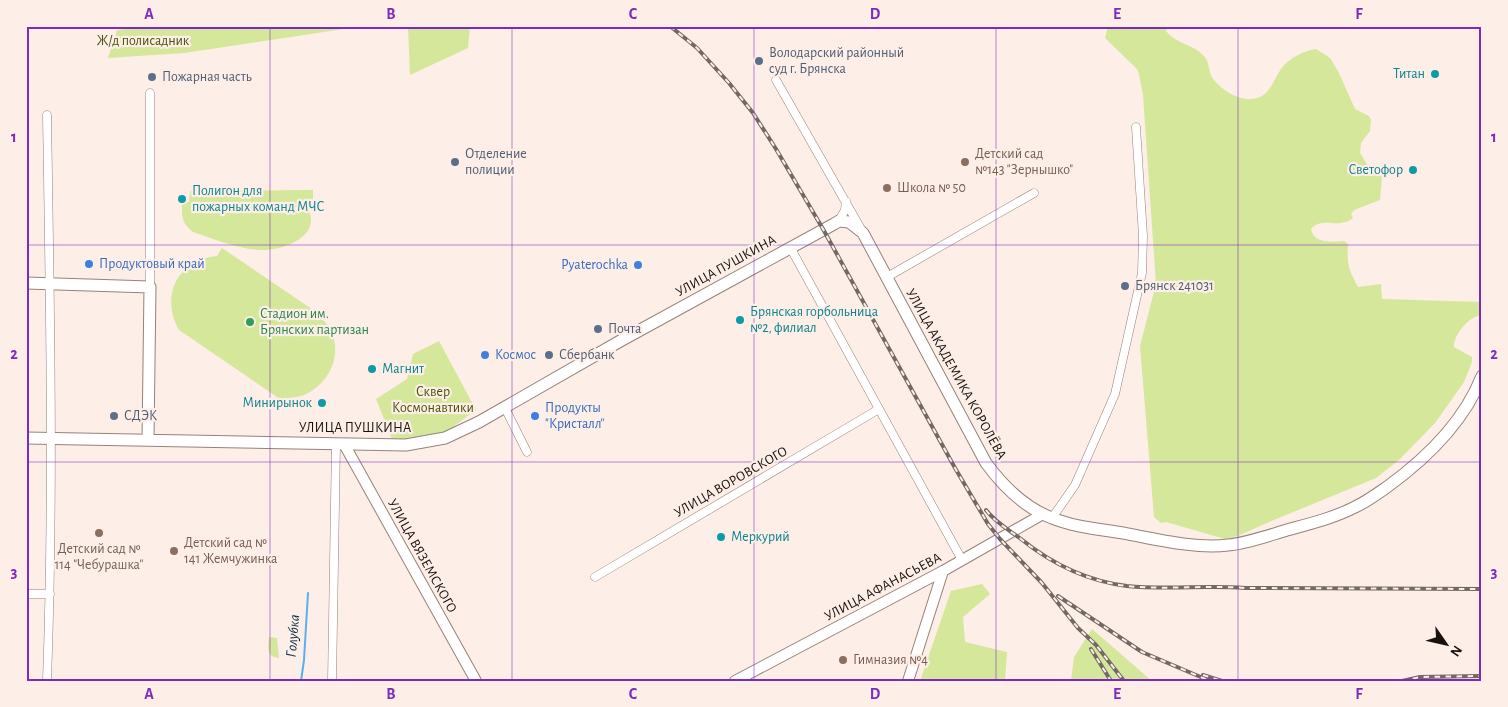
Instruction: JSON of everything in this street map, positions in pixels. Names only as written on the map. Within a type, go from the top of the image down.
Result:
[{"type":"main road","points":[[839,222],[849,222],[864,233]]},
{"type":"main road","name":"УЛИЦА ПУШКИНА","points":[[26,438],[406,445],[445,438],[505,408],[622,340],[839,222]]},
{"type":"main road","name":"УЛИЦА АКАДЕМИКА КОРОЛЁВА","points":[[864,233],[986,463],[1005,486],[1023,502],[1048,516],[1073,524],[1179,543],[1227,545],[1252,541],[1355,508],[1405,474],[1446,435],[1476,391],[1481,378]]},
{"type":"main road","points":[[26,283],[150,287],[148,440]]},
{"type":"street","name":"УЛИЦА АКАДЕМИКА КОРОЛЁВА","points":[[776,80],[864,233]]},
{"type":"street","points":[[150,93],[150,287]]},
{"type":"street","points":[[47,115],[52,439],[47,681]]},
{"type":"street","points":[[1048,516],[1075,485],[1115,394],[1142,273],[1143,236],[1136,127]]},
{"type":"street","points":[[887,277],[1034,193]]},
{"type":"street","points":[[839,222],[846,201]]},
{"type":"street","points":[[790,247],[962,560]]},
{"type":"street","points":[[505,408],[527,452]]},
{"type":"street","name":"УЛИЦА ВОРОВСКОГО","points":[[595,577],[879,409]]},
{"type":"street","points":[[332,681],[340,444]]},
{"type":"street","name":"УЛИЦА ВЯЗЕМСКОГО","points":[[340,444],[476,681]]},
{"type":"street","name":"УЛИЦА АФАНАСЬЕВА","points":[[735,681],[1048,516]]},
{"type":"street","points":[[908,681],[943,571]]},
{"type":"street","points":[[26,594],[50,594]]},
{"type":"green space","name":"Ж/д полисадник","points":[[145,26],[364,26],[184,53],[108,58],[117,30]]},
{"type":"green space","points":[[408,26],[470,26],[468,48],[410,75]]},
{"type":"green space","points":[[1108,26],[1169,26],[1166,31],[1170,35],[1204,56],[1212,77],[1219,85],[1231,94],[1246,99],[1261,97],[1267,92],[1284,65],[1301,53],[1316,49],[1330,58],[1355,109],[1369,116],[1371,120],[1370,131],[1361,143],[1360,153],[1368,166],[1382,177],[1380,200],[1354,210],[1351,214],[1353,218],[1347,222],[1323,223],[1315,226],[1311,229],[1313,234],[1320,240],[1344,241],[1348,244],[1349,266],[1358,287],[1381,284],[1382,299],[1482,302],[1480,314],[1464,325],[1454,343],[1454,347],[1472,357],[1472,362],[1464,382],[1435,423],[1399,460],[1376,478],[1238,536],[1225,539],[1166,522],[1161,523],[1154,517],[1140,346],[1156,284],[1143,95],[1137,69],[1105,38]]},
{"type":"green space","points":[[313,190],[313,204],[307,205],[311,220],[306,234],[292,243],[276,249],[243,248],[226,243],[193,232],[183,219],[182,203],[189,202],[190,191]]},
{"type":"green space","name":"Стадион им. Брянских партизан","points":[[222,248],[322,316],[321,318],[329,327],[334,338],[334,360],[330,371],[315,389],[301,396],[280,399],[179,330],[171,305],[172,293],[176,282],[182,272],[192,264],[217,256]]},
{"type":"green space","name":"Сквер Космонавтики","points":[[439,341],[476,410],[445,431],[413,438],[392,439],[376,399],[407,379],[413,354]]},
{"type":"green space","points":[[982,584],[990,594],[963,617],[965,642],[1007,652],[1005,681],[920,681],[951,591]]},
{"type":"green space","points":[[1092,629],[1152,681],[1071,681],[1074,657]]},
{"type":"green space","points":[[269,637],[277,638],[279,658],[270,654],[268,648]]},
{"type":"waterway","name":"Голубка","points":[[301,681],[308,593]]},
{"type":"railway","points":[[670,26],[697,48],[729,83],[753,113],[776,149],[823,229],[988,524],[1042,583],[1078,628],[1096,645],[1124,681]]},
{"type":"railway","points":[[986,510],[1002,526],[1058,564],[1084,576],[1112,584],[1156,588],[1482,589]]},
{"type":"railway","points":[[1058,596],[1142,652],[1210,681]]},
{"type":"railway","points":[[1091,649],[1111,681]]},
{"type":"railway","points":[[1203,675],[1222,681]]},
{"type":"railway","points":[[1402,681],[1420,677],[1480,676]]},
{"type":"place","name":"Володарский районный суд г. Брянска","points":[[759,61]]},
{"type":"place","name":"Титан","points":[[1435,74]]},
{"type":"place","name":"Пожарная часть","points":[[152,77]]},
{"type":"place","name":"Отделение полиции","points":[[455,162]]},
{"type":"place","name":"Детский сад №143 \"Зернышко\"","points":[[965,162]]},
{"type":"place","name":"Светофор","points":[[1413,170]]},
{"type":"place","name":"Школа № 50","points":[[887,188]]},
{"type":"place","name":"Полигон для пожарных команд МЧС","points":[[182,199]]},
{"type":"place","name":"Продуктовый край","points":[[89,264]]},
{"type":"place","name":"Pyaterochka","points":[[638,265]]},
{"type":"place","name":"Брянск 241031","points":[[1125,286]]},
{"type":"place","name":"Брянская горбольница №2, филиал","points":[[740,320]]},
{"type":"place","name":"Стадион им. Брянских партизан","points":[[250,322]]},
{"type":"place","name":"Почта","points":[[598,329]]},
{"type":"place","name":"Космос","points":[[485,355]]},
{"type":"place","name":"Сбербанк","points":[[549,355]]},
{"type":"place","name":"Магнит","points":[[372,369]]},
{"type":"place","name":"Минирынок","points":[[322,403]]},
{"type":"place","name":"СДЭК","points":[[114,416]]},
{"type":"place","name":"Продукты \"Кристалл\"","points":[[535,416]]},
{"type":"place","name":"Детский сад № 114 \"Чебурашка\"","points":[[99,533]]},
{"type":"place","name":"Меркурий","points":[[721,537]]},
{"type":"place","name":"Детский сад № 141 Жемчужинка","points":[[174,551]]},
{"type":"place","name":"Гимназия №4","points":[[843,660]]}]
